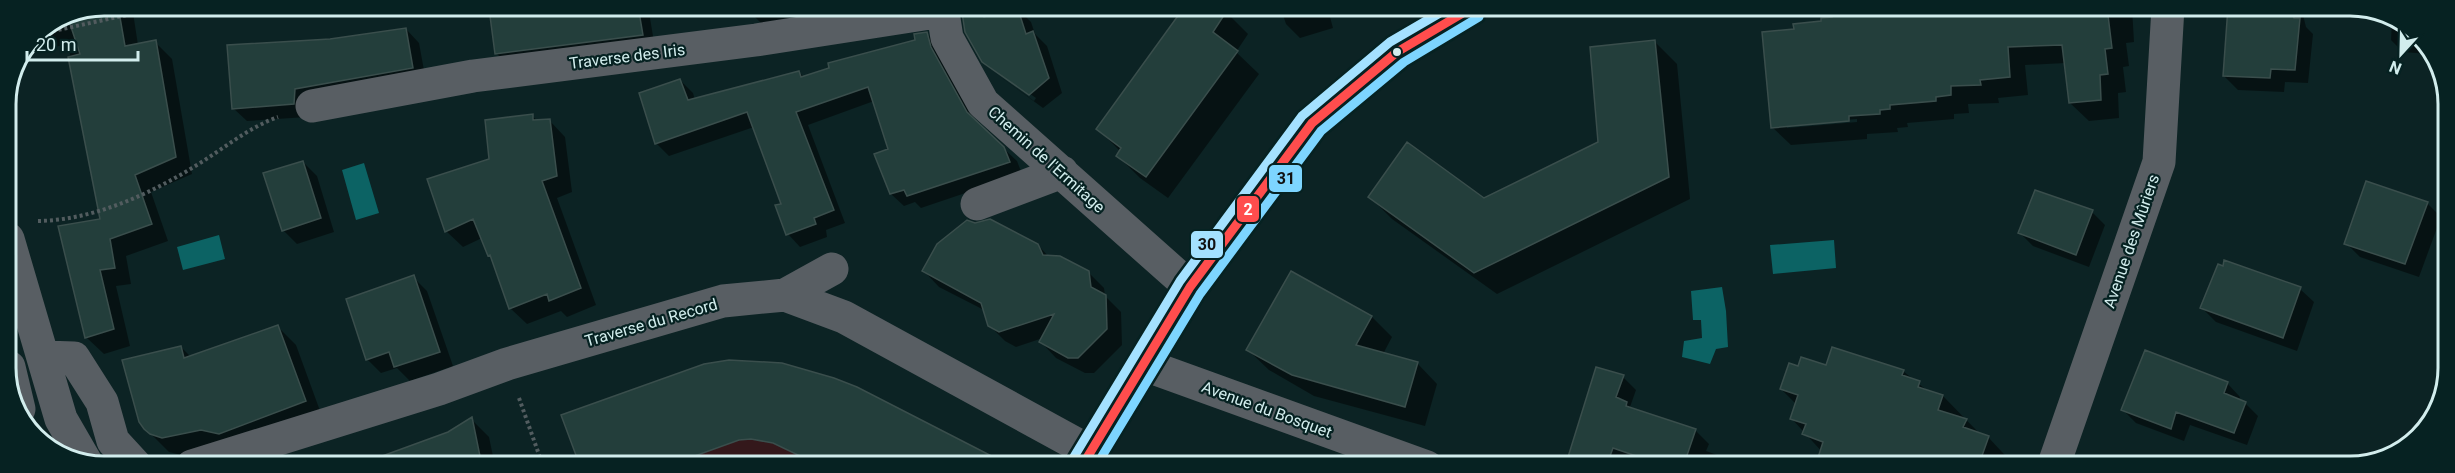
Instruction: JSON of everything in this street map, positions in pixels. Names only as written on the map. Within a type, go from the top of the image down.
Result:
[{"type":"street","name":"Traverse des Iris","points":[[312,106],[473,76],[756,39],[894,16]]},
{"type":"street","name":"Chemin de l'Ermitage","points":[[943,16],[947,38],[983,103],[1190,287]]},
{"type":"street","points":[[1088,456],[1190,287],[1311,123],[1397,52],[1458,16]]},
{"type":"street","name":"Avenue des Mûriers","points":[[2057,456],[2159,162],[2168,16]]},
{"type":"street","points":[[976,204],[1062,172]]},
{"type":"street","points":[[19,230],[44,357],[61,419],[81,454]]},
{"type":"street","points":[[785,295],[832,269]]},
{"type":"street","name":"Traverse du Record","points":[[224,456],[439,389],[507,364],[723,301],[785,295],[844,316],[1081,456]]},
{"type":"street","points":[[44,357],[74,358],[102,402],[113,441],[127,456]]},
{"type":"street","name":"Avenue du Bosquet","points":[[1142,364],[1399,456]]},
{"type":"path","points":[[58,30],[122,16]]},
{"type":"path","points":[[19,230],[108,210],[190,169],[261,123],[312,106]]},
{"type":"path","points":[[507,364],[539,456]]},
{"type":"shaded area","points":[[753,435],[804,456],[691,456]]},
{"type":"water","points":[[364,163],[379,213],[356,220],[342,170]]},
{"type":"water","points":[[219,235],[225,259],[183,270],[177,247]]},
{"type":"water","points":[[1834,240],[1836,268],[1773,274],[1770,245]]},
{"type":"water","points":[[1722,287],[1728,347],[1716,349],[1710,364],[1682,357],[1684,341],[1702,338],[1701,320],[1693,320],[1691,291]]},
{"type":"building","points":[[120,16],[125,46],[156,40],[176,157],[135,175],[152,224],[110,239],[115,268],[100,270],[114,329],[85,338],[58,226],[100,219],[68,57],[80,54],[70,24],[87,18]]},
{"type":"building","points":[[490,16],[640,16],[643,35],[495,54]]},
{"type":"building","points":[[963,16],[1020,16],[1026,34],[1033,31],[1049,78],[1029,95],[982,62],[965,32]]},
{"type":"building","points":[[1178,16],[1223,16],[1213,32],[1238,51],[1146,177],[1116,156],[1121,148],[1096,129]]},
{"type":"building","points":[[2108,16],[2112,48],[2105,49],[2108,74],[2100,75],[2101,100],[2069,103],[2062,45],[2008,47],[2010,77],[1980,80],[1981,85],[1951,86],[1951,95],[1936,97],[1936,101],[1890,105],[1890,109],[1880,110],[1880,114],[1849,116],[1849,121],[1771,128],[1762,32],[1794,29],[1793,24],[1821,21],[1821,18]]},
{"type":"building","points":[[2227,16],[2294,16],[2300,18],[2295,70],[2271,69],[2270,78],[2223,76]]},
{"type":"building","points":[[406,28],[413,68],[295,89],[294,104],[232,109],[227,45],[330,39]]},
{"type":"building","points":[[927,32],[931,47],[967,112],[1004,147],[1010,162],[907,196],[904,190],[890,194],[874,154],[888,149],[868,87],[796,112],[834,210],[814,218],[816,224],[786,235],[775,205],[781,204],[747,112],[655,144],[639,93],[680,79],[688,100],[799,71],[801,77],[829,68],[828,63],[915,40],[914,34]]},
{"type":"building","points":[[1655,40],[1669,177],[1474,273],[1368,197],[1407,142],[1484,198],[1598,142],[1590,47]]},
{"type":"building","points":[[533,114],[533,120],[550,119],[557,176],[542,181],[581,288],[549,301],[547,294],[509,309],[490,255],[488,256],[473,219],[445,232],[427,179],[489,159],[485,120]]},
{"type":"building","points":[[303,161],[321,218],[282,231],[263,173]]},
{"type":"building","points":[[2366,181],[2428,202],[2405,264],[2344,244]]},
{"type":"building","points":[[2035,190],[2093,210],[2076,255],[2018,233]]},
{"type":"building","points":[[990,219],[1038,244],[1043,255],[1060,256],[1089,271],[1091,287],[1106,295],[1107,329],[1078,358],[1068,358],[1039,342],[1054,314],[999,332],[988,326],[981,303],[922,271],[937,244],[967,220],[975,223]]},
{"type":"building","points":[[2224,260],[2301,287],[2283,338],[2200,308],[2218,264],[2223,266]]},
{"type":"building","points":[[1291,271],[1372,316],[1356,345],[1418,362],[1405,407],[1292,375],[1246,350]]},
{"type":"building","points":[[414,275],[440,352],[394,367],[389,352],[366,360],[346,299]]},
{"type":"building","points":[[278,325],[306,401],[219,434],[201,430],[162,438],[144,429],[139,422],[122,360],[181,346],[184,358]]},
{"type":"building","points":[[1832,347],[1904,370],[1902,375],[1920,381],[1918,387],[1943,395],[1938,410],[1967,419],[1963,427],[1989,436],[1982,456],[1819,456],[1823,442],[1802,434],[1806,424],[1790,419],[1798,395],[1780,389],[1789,363],[1798,366],[1801,357],[1826,365]]},
{"type":"building","points":[[2145,350],[2228,382],[2224,393],[2246,402],[2234,433],[2176,412],[2171,429],[2121,410]]},
{"type":"building","points":[[729,360],[782,363],[834,378],[857,387],[992,456],[800,456],[773,443],[751,439],[739,440],[695,456],[576,456],[561,415],[704,364]]},
{"type":"building","points":[[1596,367],[1624,375],[1616,397],[1627,402],[1626,406],[1696,429],[1687,456],[1636,456],[1613,448],[1610,456],[1568,456]]},
{"type":"building","points":[[472,417],[480,456],[382,456],[448,432]]},
{"type":"transit line","name":"30","points":[[1074,456],[1180,281],[1302,116],[1390,42],[1435,16]]},
{"type":"transit line","name":"2","points":[[1088,456],[1190,287],[1312,123],[1397,52],[1458,16]]},
{"type":"transit line","name":"31","points":[[1102,456],[1200,294],[1321,131],[1404,62],[1479,17]]}]
